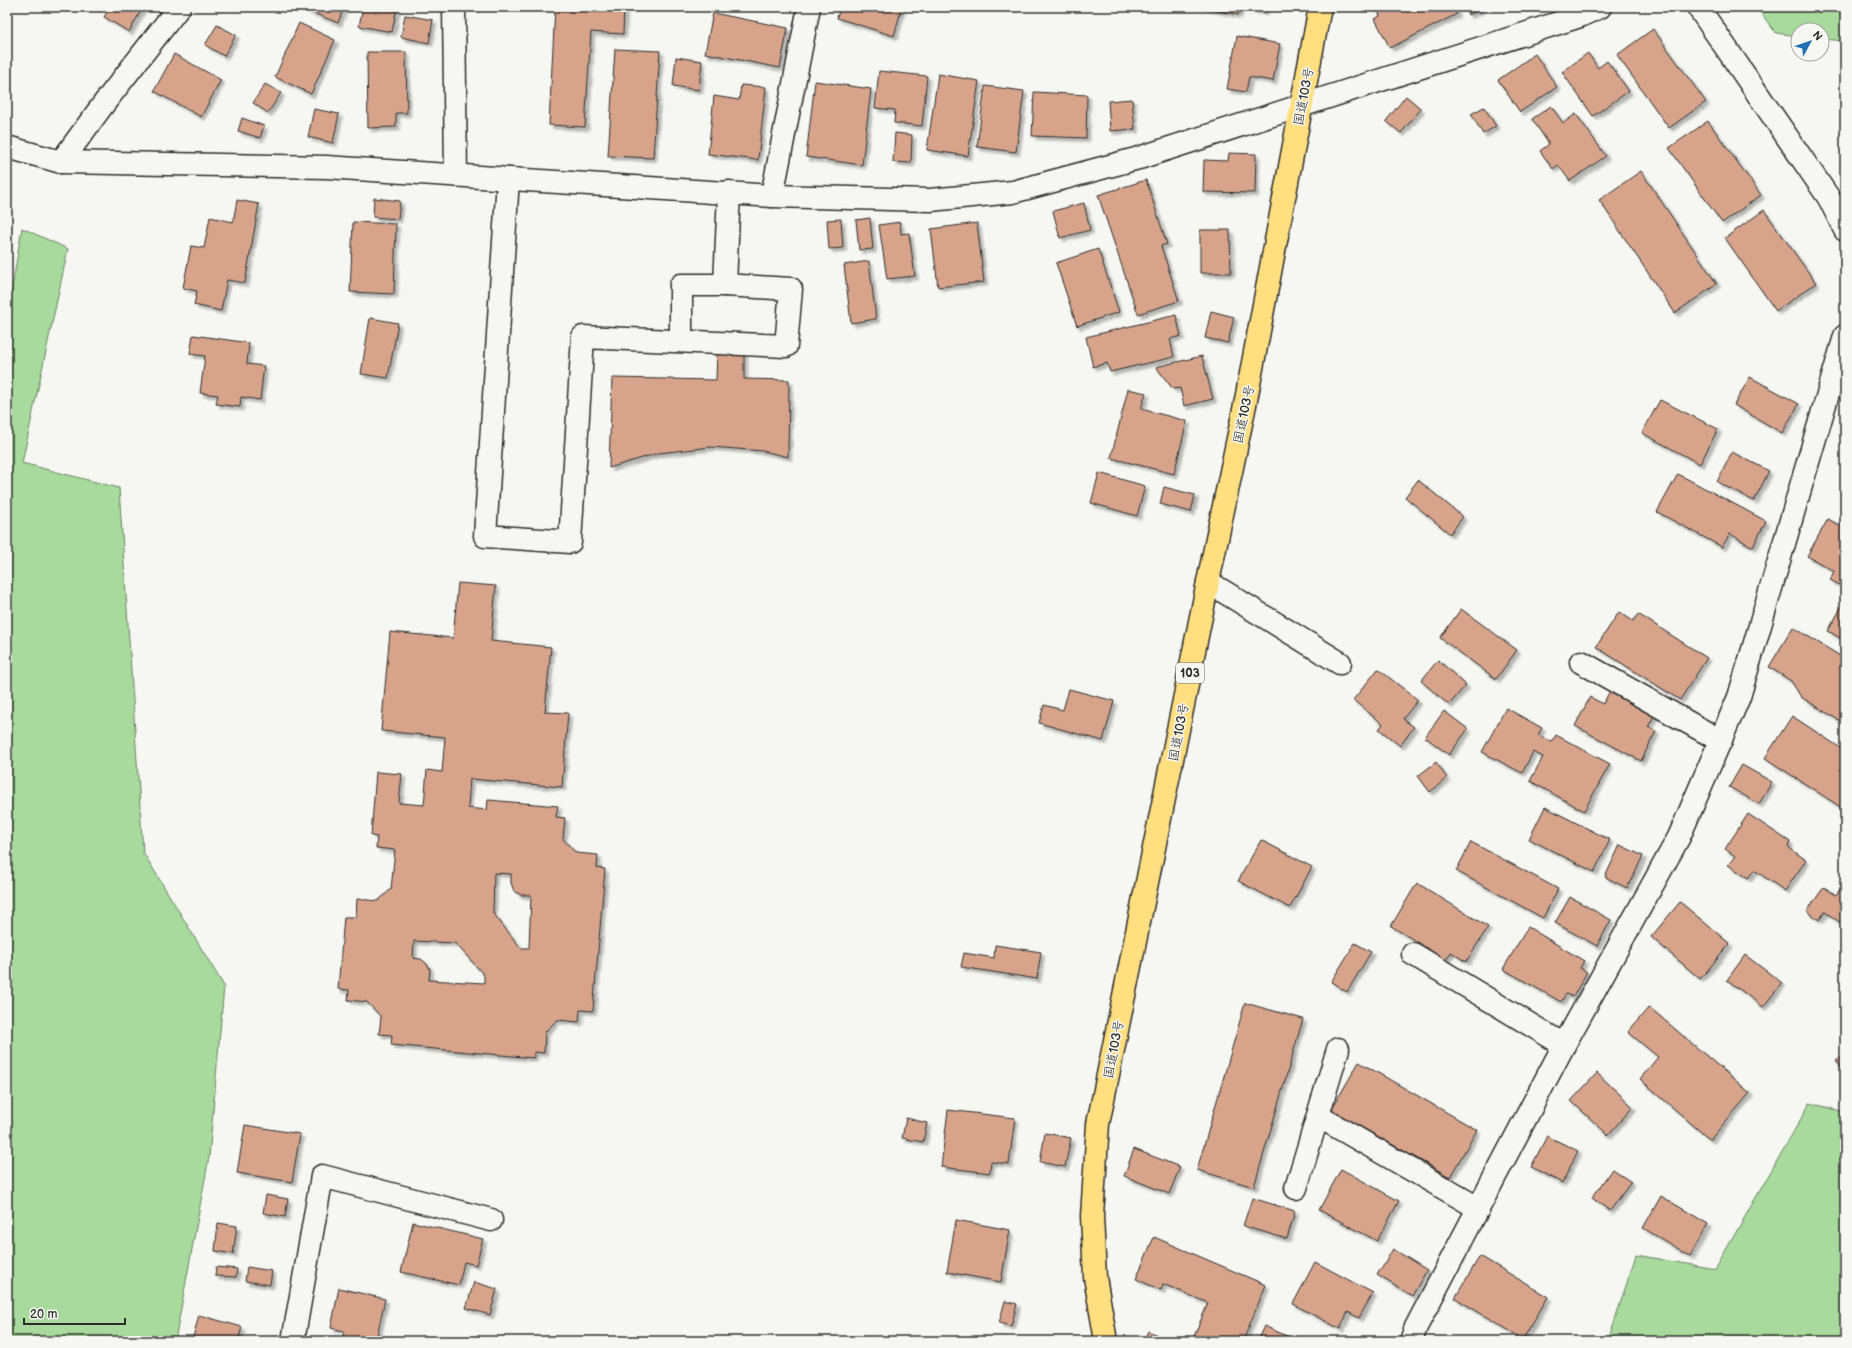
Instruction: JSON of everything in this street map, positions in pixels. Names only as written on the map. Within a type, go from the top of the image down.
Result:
[{"type":"highway","name":"国道103号","points":[[1106,1341],[1095,1277],[1092,1216],[1098,1124],[1246,400],[1320,7]]},
{"type":"street","points":[[61,162],[179,7]]},
{"type":"street","points":[[454,7],[456,175]]},
{"type":"street","points":[[772,196],[809,7]]},
{"type":"street","points":[[7,147],[61,162],[326,167],[729,192],[772,196],[930,200],[1013,192],[1139,158],[1580,16],[1600,7]]},
{"type":"street","points":[[1698,7],[1829,198],[1845,230]]},
{"type":"street","points":[[508,179],[485,536],[570,542],[583,337],[681,340],[786,346],[791,289],[725,285],[681,285],[681,340]]},
{"type":"street","points":[[725,285],[729,192]]},
{"type":"street","points":[[1411,1341],[1416,1328],[1478,1208],[1564,1045],[1679,836],[1739,697],[1845,336]]},
{"type":"street","points":[[1208,582],[1340,663]]},
{"type":"street","points":[[1581,662],[1720,741]]},
{"type":"street","points":[[1413,954],[1564,1045]]},
{"type":"street","points":[[1296,1188],[1338,1049]]},
{"type":"street","points":[[1318,1116],[1478,1208]]},
{"type":"street","points":[[293,1341],[322,1176],[491,1220]]},
{"type":"green space","points":[[1756,7],[1845,7],[1845,41],[1830,40],[1830,22],[1790,22],[1790,35],[1776,33]]},
{"type":"green space","points":[[22,228],[68,249],[22,463],[119,488],[143,852],[224,986],[209,1157],[175,1341],[7,1341],[7,318]]},
{"type":"green space","points":[[1810,1103],[1845,1112],[1845,1341],[1608,1341],[1636,1255],[1715,1269]]},
{"type":"building","points":[[110,7],[143,7],[129,32],[104,17]]},
{"type":"building","points":[[307,7],[344,7],[338,23],[306,10]]},
{"type":"building","points":[[363,7],[397,7],[392,32],[359,26]]},
{"type":"building","points":[[555,7],[624,7],[623,34],[591,32],[585,127],[549,125]]},
{"type":"building","points":[[840,7],[902,7],[894,36],[837,18]]},
{"type":"building","points":[[1203,7],[1240,7],[1238,15]]},
{"type":"building","points":[[1242,7],[1265,7],[1264,12]]},
{"type":"building","points":[[1376,7],[1454,7],[1457,14],[1390,48],[1375,19],[1380,16]]},
{"type":"building","points":[[1465,7],[1479,7],[1480,10],[1468,15]]},
{"type":"building","points":[[713,13],[788,28],[780,68],[705,53]]},
{"type":"building","points":[[405,15],[433,20],[429,43],[401,37]]},
{"type":"building","points":[[299,23],[335,40],[311,94],[275,77]]},
{"type":"building","points":[[217,25],[236,35],[224,56],[205,45]]},
{"type":"building","points":[[1653,29],[1706,102],[1669,128],[1617,55]]},
{"type":"building","points":[[1237,36],[1280,44],[1273,81],[1249,77],[1246,92],[1227,89]]},
{"type":"building","points":[[615,49],[660,51],[653,158],[608,156]]},
{"type":"building","points":[[367,52],[406,52],[407,113],[396,113],[396,127],[368,128]]},
{"type":"building","points":[[1588,53],[1598,68],[1607,61],[1629,91],[1593,116],[1562,72]]},
{"type":"building","points":[[174,54],[221,80],[201,117],[154,91]]},
{"type":"building","points":[[1535,54],[1557,87],[1520,112],[1498,80]]},
{"type":"building","points":[[676,57],[702,61],[699,90],[673,86]]},
{"type":"building","points":[[879,71],[927,76],[922,126],[894,123],[895,110],[875,108]]},
{"type":"building","points":[[938,74],[979,81],[968,156],[927,150]]},
{"type":"building","points":[[815,81],[871,89],[862,165],[806,157]]},
{"type":"building","points":[[265,84],[281,93],[268,113],[253,103]]},
{"type":"building","points":[[741,85],[766,87],[758,160],[708,154],[714,96],[739,100]]},
{"type":"building","points":[[985,86],[1024,91],[1016,152],[977,147]]},
{"type":"building","points":[[1034,92],[1087,95],[1086,138],[1032,136]]},
{"type":"building","points":[[1406,96],[1421,109],[1401,133],[1386,121]]},
{"type":"building","points":[[1132,99],[1135,129],[1110,131],[1108,101]]},
{"type":"building","points":[[1551,106],[1563,123],[1576,114],[1606,156],[1570,181],[1558,165],[1553,169],[1540,151],[1549,144],[1532,119]]},
{"type":"building","points":[[1484,107],[1496,126],[1483,134],[1471,114]]},
{"type":"building","points":[[314,109],[339,114],[333,143],[308,137]]},
{"type":"building","points":[[242,118],[264,126],[260,138],[238,131]]},
{"type":"building","points":[[1708,121],[1761,195],[1722,223],[1669,148]]},
{"type":"building","points":[[895,133],[912,135],[911,163],[893,162]]},
{"type":"building","points":[[1229,153],[1256,154],[1255,193],[1203,192],[1204,160],[1228,161]]},
{"type":"building","points":[[1641,171],[1717,284],[1675,313],[1599,200]]},
{"type":"building","points":[[1146,180],[1167,244],[1161,246],[1179,301],[1138,314],[1098,195]]},
{"type":"building","points":[[374,198],[400,201],[398,219],[373,217]]},
{"type":"building","points":[[237,200],[259,204],[245,283],[227,280],[221,311],[194,305],[197,291],[183,288],[191,246],[204,248],[210,217],[233,222]]},
{"type":"building","points":[[1084,203],[1090,230],[1060,238],[1053,211]]},
{"type":"building","points":[[1764,210],[1816,283],[1776,311],[1725,238]]},
{"type":"building","points":[[870,218],[873,249],[859,250],[856,220]]},
{"type":"building","points":[[841,219],[843,248],[829,249],[827,220]]},
{"type":"building","points":[[353,222],[396,224],[394,294],[350,292]]},
{"type":"building","points":[[900,222],[901,234],[909,233],[915,276],[887,279],[879,225]]},
{"type":"building","points":[[977,223],[984,282],[938,287],[931,229]]},
{"type":"building","points":[[1200,230],[1230,230],[1231,273],[1200,273]]},
{"type":"building","points":[[1098,249],[1119,312],[1077,326],[1056,263]]},
{"type":"building","points":[[869,261],[876,319],[851,323],[844,265]]},
{"type":"building","points":[[1211,311],[1234,317],[1228,343],[1205,338]]},
{"type":"building","points":[[1176,315],[1181,336],[1170,339],[1174,357],[1110,372],[1107,363],[1093,367],[1086,337]]},
{"type":"building","points":[[370,318],[398,323],[388,378],[361,374]]},
{"type":"building","points":[[193,335],[249,343],[247,364],[264,366],[260,400],[241,397],[240,407],[216,404],[218,395],[200,393],[205,356],[190,354]]},
{"type":"building","points":[[717,352],[744,352],[744,379],[789,380],[788,457],[763,451],[711,447],[659,453],[609,468],[612,378],[716,380]]},
{"type":"building","points":[[1202,356],[1213,399],[1184,406],[1180,388],[1173,389],[1156,367]]},
{"type":"building","points":[[1750,377],[1799,404],[1782,433],[1734,405]]},
{"type":"building","points":[[1128,389],[1146,393],[1141,409],[1187,421],[1174,474],[1111,458]]},
{"type":"building","points":[[1660,400],[1718,429],[1700,464],[1642,433]]},
{"type":"building","points":[[1732,452],[1769,471],[1754,501],[1717,482]]},
{"type":"building","points":[[1845,469],[1845,479],[1841,476]]},
{"type":"building","points":[[1099,473],[1145,486],[1137,516],[1091,503]]},
{"type":"building","points":[[1678,474],[1766,521],[1753,547],[1730,534],[1722,547],[1657,512]]},
{"type":"building","points":[[1418,480],[1463,517],[1450,534],[1405,497]]},
{"type":"building","points":[[1164,487],[1195,495],[1191,512],[1160,504]]},
{"type":"building","points":[[1828,519],[1845,528],[1845,588],[1830,580],[1834,571],[1807,556]]},
{"type":"building","points":[[458,583],[496,586],[491,641],[551,647],[545,712],[568,713],[562,787],[470,779],[468,808],[487,810],[488,800],[558,806],[556,817],[565,818],[563,839],[576,853],[598,855],[597,868],[605,869],[593,1011],[580,1010],[579,1022],[557,1020],[545,1032],[544,1053],[534,1052],[534,1058],[391,1045],[392,1035],[379,1034],[381,1017],[367,1002],[348,1000],[349,990],[338,989],[344,917],[356,917],[357,899],[378,901],[391,889],[395,850],[376,848],[377,837],[371,836],[376,772],[402,774],[399,803],[424,805],[427,770],[442,772],[445,737],[381,731],[390,632],[453,638]],"holes":[[[494,873],[511,874],[511,883],[514,891],[521,895],[531,895],[529,948],[521,948],[493,913]],[[414,941],[455,943],[484,975],[484,983],[429,980],[430,969],[427,964],[421,959],[413,958]]]},
{"type":"building","points":[[1842,606],[1845,608],[1845,641],[1828,631]]},
{"type":"building","points":[[1461,609],[1517,650],[1496,679],[1440,638]]},
{"type":"building","points":[[1619,612],[1633,621],[1638,614],[1707,658],[1680,700],[1596,647]]},
{"type":"building","points":[[1793,627],[1845,659],[1845,724],[1801,697],[1791,681],[1769,667]]},
{"type":"building","points":[[1438,660],[1466,685],[1449,705],[1421,681]]},
{"type":"building","points":[[1378,669],[1418,700],[1403,719],[1414,727],[1400,746],[1379,729],[1383,724],[1353,700]]},
{"type":"building","points":[[1069,689],[1114,701],[1103,741],[1039,723],[1044,705],[1063,710]]},
{"type":"building","points":[[1610,691],[1655,714],[1648,727],[1656,731],[1641,761],[1575,726],[1590,697],[1603,704]]},
{"type":"building","points":[[1506,708],[1542,728],[1538,735],[1552,742],[1556,735],[1610,764],[1584,811],[1530,781],[1543,757],[1533,752],[1522,773],[1482,752]]},
{"type":"building","points":[[1444,711],[1468,729],[1449,755],[1425,737]]},
{"type":"building","points":[[1792,716],[1845,751],[1845,803],[1842,808],[1765,758]]},
{"type":"building","points":[[1436,762],[1447,778],[1430,792],[1418,776]]},
{"type":"building","points":[[1742,765],[1772,782],[1759,804],[1729,787]]},
{"type":"building","points":[[1545,807],[1610,840],[1594,872],[1529,839]]},
{"type":"building","points":[[1748,814],[1790,842],[1788,847],[1806,860],[1785,891],[1754,870],[1748,878],[1728,865],[1735,856],[1725,849]]},
{"type":"building","points":[[1261,840],[1312,867],[1290,908],[1238,881]]},
{"type":"building","points":[[1471,842],[1558,889],[1543,918],[1456,871]]},
{"type":"building","points":[[1620,845],[1643,856],[1627,888],[1605,877]]},
{"type":"building","points":[[1845,882],[1845,926],[1825,912],[1819,920],[1807,911],[1824,887],[1836,895]]},
{"type":"building","points":[[1417,883],[1488,927],[1466,962],[1451,952],[1446,960],[1391,926]]},
{"type":"building","points":[[1570,897],[1611,920],[1597,946],[1555,923]]},
{"type":"building","points":[[1680,902],[1730,944],[1700,979],[1651,937]]},
{"type":"building","points":[[1528,927],[1584,961],[1580,968],[1587,972],[1573,997],[1566,994],[1561,1002],[1503,969]]},
{"type":"building","points":[[1355,943],[1371,952],[1347,992],[1331,982]]},
{"type":"building","points":[[995,945],[1041,952],[1037,979],[961,967],[964,953],[994,958]]},
{"type":"building","points":[[1745,955],[1782,983],[1763,1007],[1727,980]]},
{"type":"building","points":[[1245,1003],[1303,1019],[1254,1187],[1197,1170]]},
{"type":"building","points":[[1649,1007],[1750,1093],[1710,1140],[1640,1079],[1658,1057],[1628,1032]]},
{"type":"building","points":[[1845,1054],[1845,1074],[1836,1060]]},
{"type":"building","points":[[1359,1062],[1477,1130],[1450,1177],[1331,1110]]},
{"type":"building","points":[[1597,1073],[1633,1107],[1608,1135],[1571,1101]]},
{"type":"building","points":[[948,1110],[1015,1118],[1009,1164],[991,1162],[990,1173],[941,1167]]},
{"type":"building","points":[[906,1118],[927,1123],[923,1142],[902,1138]]},
{"type":"building","points":[[245,1125],[300,1134],[292,1182],[237,1173]]},
{"type":"building","points":[[1045,1133],[1071,1138],[1065,1167],[1040,1162]]},
{"type":"building","points":[[1547,1136],[1578,1151],[1562,1183],[1531,1167]]},
{"type":"building","points":[[1134,1149],[1180,1167],[1169,1194],[1124,1176]]},
{"type":"building","points":[[1341,1169],[1399,1201],[1377,1241],[1319,1210]]},
{"type":"building","points":[[1612,1169],[1631,1182],[1610,1211],[1592,1198]]},
{"type":"building","points":[[266,1195],[288,1199],[285,1217],[263,1213]]},
{"type":"building","points":[[1661,1196],[1708,1224],[1690,1256],[1643,1228]]},
{"type":"building","points":[[1252,1198],[1295,1211],[1287,1239],[1243,1226]]},
{"type":"building","points":[[956,1220],[1010,1230],[1001,1282],[947,1272]]},
{"type":"building","points":[[413,1222],[483,1239],[476,1265],[464,1262],[459,1285],[401,1272]]},
{"type":"building","points":[[218,1223],[237,1226],[233,1254],[215,1251]]},
{"type":"building","points":[[1154,1237],[1266,1285],[1243,1341],[1192,1341],[1208,1303],[1163,1284],[1161,1290],[1136,1279]]},
{"type":"building","points":[[1393,1249],[1427,1270],[1412,1296],[1377,1275]]},
{"type":"building","points":[[1480,1256],[1548,1297],[1523,1339],[1455,1298]]},
{"type":"building","points":[[1315,1262],[1373,1293],[1359,1318],[1348,1312],[1340,1329],[1293,1304]]},
{"type":"building","points":[[216,1267],[237,1269],[236,1277],[215,1276]]},
{"type":"building","points":[[247,1267],[272,1271],[270,1285],[245,1281]]},
{"type":"building","points":[[474,1282],[497,1289],[490,1315],[466,1308]]},
{"type":"building","points":[[339,1288],[385,1299],[376,1341],[342,1341],[344,1331],[331,1328]]},
{"type":"building","points":[[1005,1301],[1017,1304],[1011,1326],[999,1323]]},
{"type":"building","points":[[199,1315],[242,1327],[238,1341],[192,1341]]},
{"type":"building","points":[[1264,1326],[1296,1340],[1296,1341],[1257,1341]]},
{"type":"building","points":[[1148,1331],[1170,1341],[1144,1341]]}]
